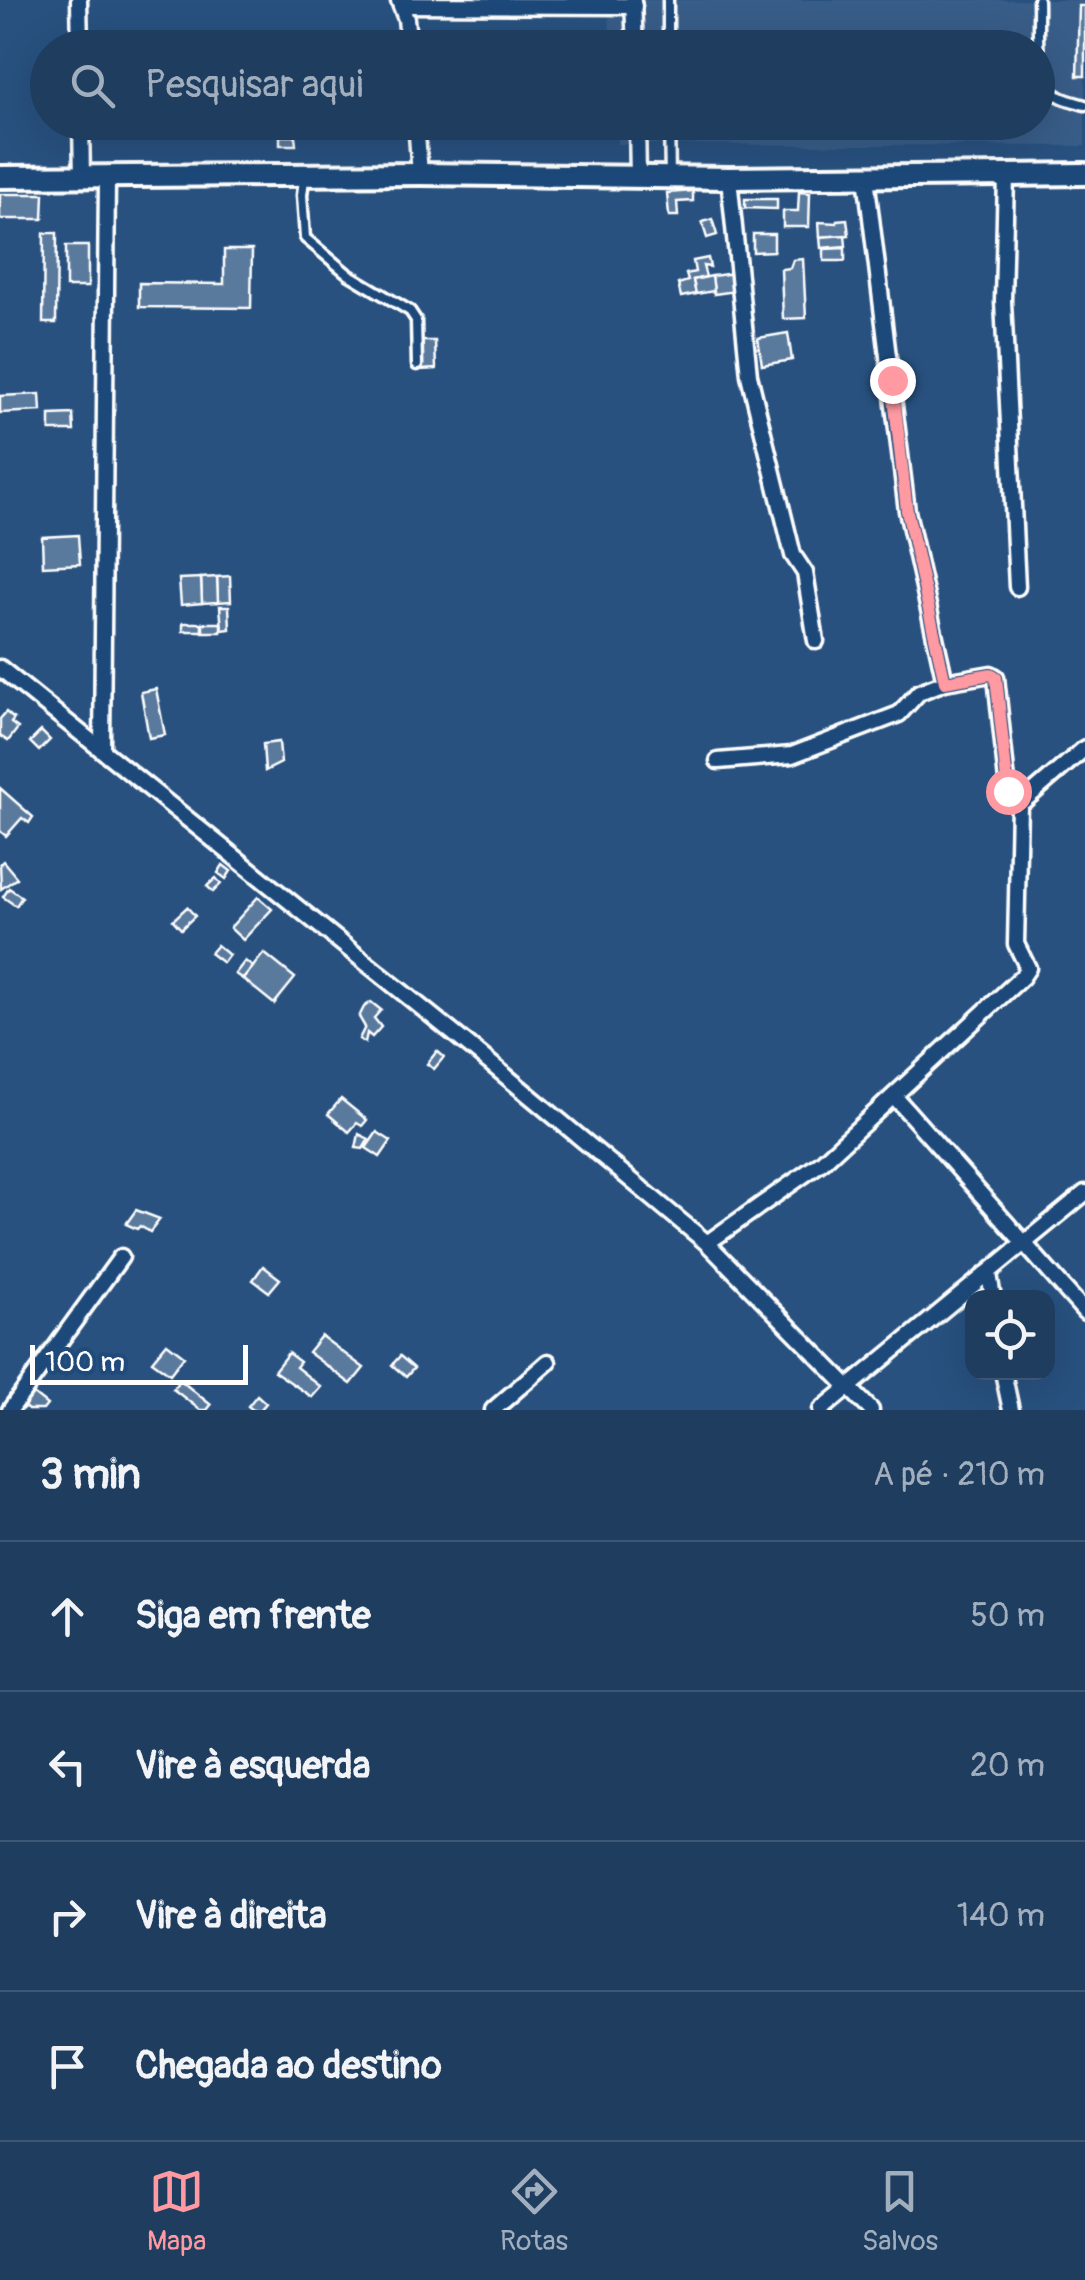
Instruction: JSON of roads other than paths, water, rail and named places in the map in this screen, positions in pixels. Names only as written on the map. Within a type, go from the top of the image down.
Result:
[{"type":"main road","points":[[0,177],[420,174],[729,178],[1085,174]]},
{"type":"street","points":[[78,0],[79,30]]},
{"type":"street","points":[[405,30],[400,2],[633,3],[634,30]]},
{"type":"street","points":[[81,140],[82,178]]},
{"type":"street","points":[[417,140],[420,174]]},
{"type":"street","points":[[637,140],[638,177]]},
{"type":"street","points":[[1006,176],[1005,360],[1017,587]]},
{"type":"street","points":[[866,177],[907,511],[945,682]]},
{"type":"street","points":[[102,750],[107,178]]},
{"type":"street","points":[[729,178],[749,375],[794,554],[805,572],[816,641]]},
{"type":"street","points":[[0,668],[706,1243],[872,1410]]},
{"type":"street","points":[[706,1243],[822,1162],[1028,968],[1016,944],[1019,805],[1008,791],[996,677],[991,674],[945,682],[919,692],[899,714],[792,755],[718,761]]},
{"type":"street","points":[[1019,805],[1085,748]]},
{"type":"street","points":[[894,1096],[1085,1312]]},
{"type":"street","points":[[821,1410],[1085,1193]]},
{"type":"street","points":[[10,1410],[121,1257]]},
{"type":"street","points":[[989,1274],[991,1290]]},
{"type":"street","points":[[493,1410],[548,1362]]},
{"type":"street","points":[[1005,1380],[1011,1410]]},
{"type":"lane","points":[[668,0],[668,30]]},
{"type":"lane","points":[[1038,0],[1039,30]]},
{"type":"lane","points":[[1055,92],[1085,104]]},
{"type":"lane","points":[[669,140],[670,177]]},
{"type":"lane","points":[[305,174],[302,195],[306,238],[348,274],[410,311],[416,320],[417,365]]}]
